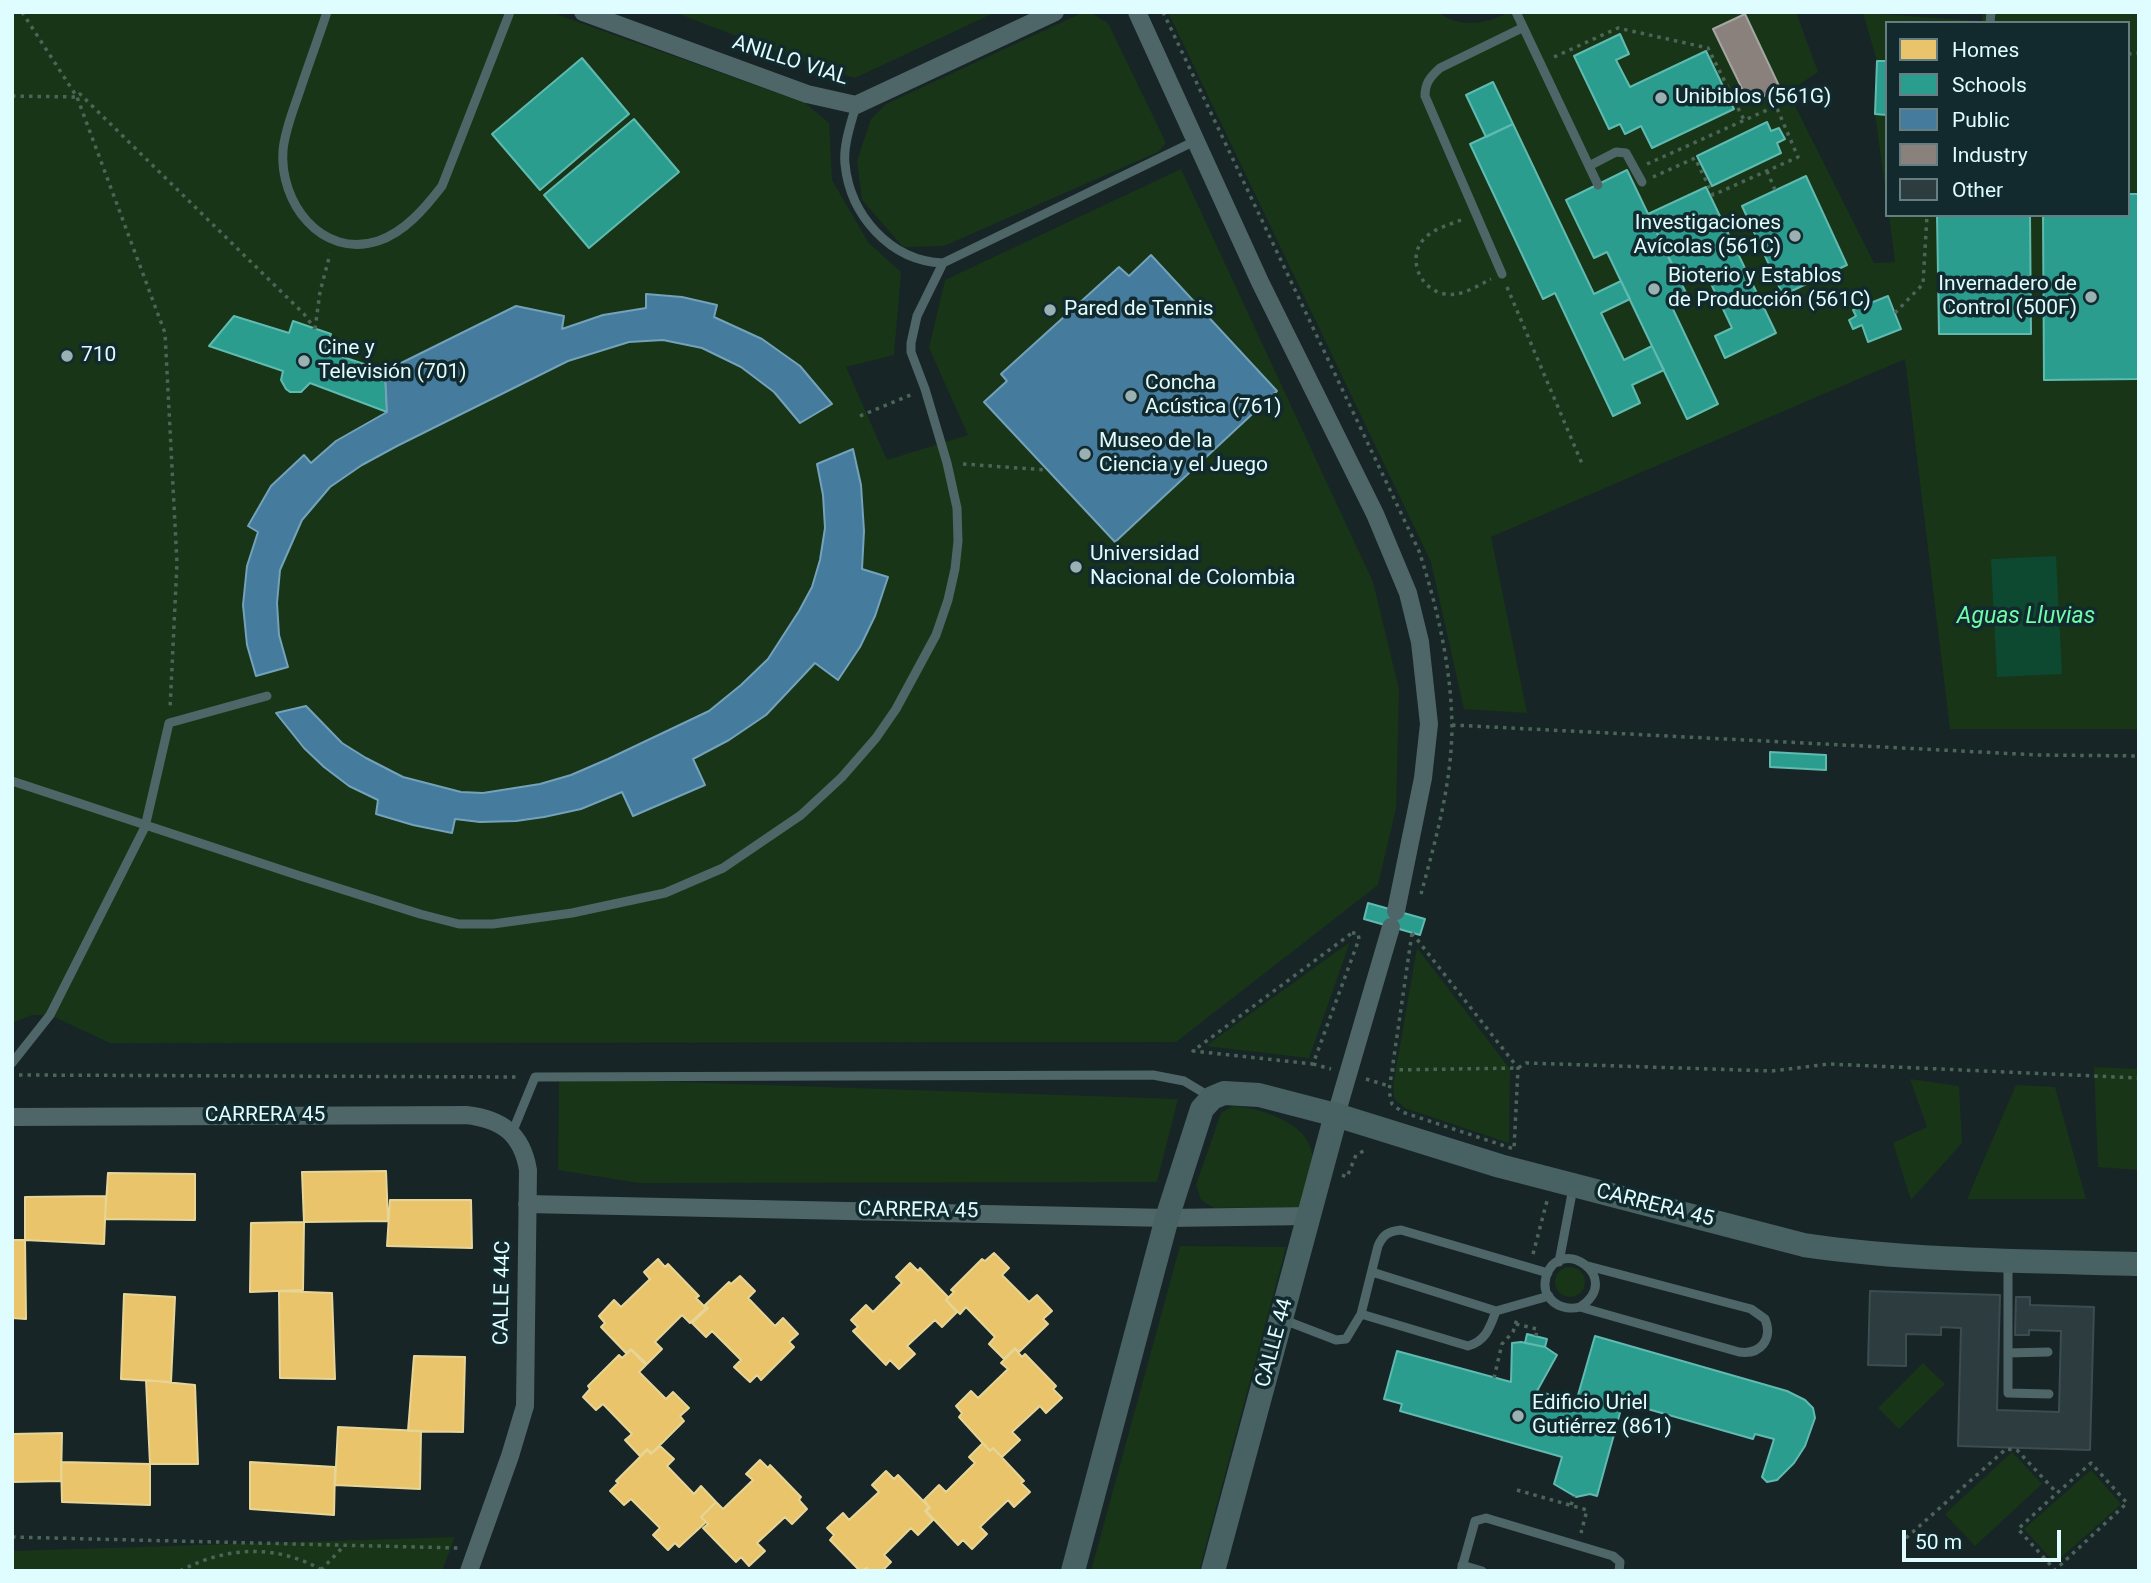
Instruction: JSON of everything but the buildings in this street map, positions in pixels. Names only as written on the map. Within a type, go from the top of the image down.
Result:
[{"type":"street","name":"ANILLO VIAL","points":[[583,12],[807,94],[856,105],[1055,12]]},
{"type":"street","points":[[1137,12],[1260,282],[1394,556],[1408,593],[1420,642],[1429,724],[1423,778],[1394,919],[1336,1115]]},
{"type":"street","name":"CARRERA 45","points":[[1212,1098],[1224,1093],[1259,1096],[1336,1115],[1500,1166],[1804,1245],[1851,1252],[2139,1264]]},
{"type":"street","points":[[1073,1571],[1167,1218],[1202,1109],[1212,1098]]},
{"type":"street","name":"CARRERA 45","points":[[12,1117],[467,1115],[484,1117],[501,1124],[512,1133]]},
{"type":"street","name":"CALLE 44","points":[[1213,1571],[1336,1115]]},
{"type":"street","name":"CALLE 44C","points":[[469,1571],[525,1406],[526,1158],[512,1133]]},
{"type":"street","name":"CARRERA 45","points":[[527,1203],[1167,1218],[1309,1216]]},
{"type":"lane","points":[[327,12],[289,122],[283,149],[284,165],[289,196],[306,222],[334,239],[347,243],[377,241],[405,226],[431,201],[442,186],[510,12]]},
{"type":"lane","points":[[1516,12],[1521,28],[1598,185]]},
{"type":"lane","points":[[1502,275],[1425,96],[1425,86],[1440,68],[1521,28]]},
{"type":"lane","points":[[856,105],[845,150],[848,182],[862,211],[881,237],[904,254],[918,260],[943,262],[1195,141]]},
{"type":"lane","points":[[1589,166],[1621,151],[1629,156],[1642,182]]},
{"type":"lane","points":[[12,781],[145,827],[419,914],[459,924],[493,924],[572,913],[665,893],[723,868],[801,816],[864,752],[896,709],[936,635],[955,569],[957,508],[947,463],[911,352],[911,343],[917,316],[943,262]]},
{"type":"lane","points":[[12,1063],[50,1015],[145,827],[169,723],[267,696]]},
{"type":"lane","points":[[512,1133],[535,1077],[1153,1075],[1184,1081],[1212,1098]]},
{"type":"lane","points":[[1559,1262],[1573,1185]]},
{"type":"lane","points":[[1282,1319],[1341,1340],[1350,1333],[1361,1314],[1382,1238],[1393,1230],[1401,1230],[1548,1273]]},
{"type":"lane","points":[[1574,1259],[1588,1266],[1751,1309],[1765,1319],[1768,1333],[1764,1345],[1749,1353],[1739,1352],[1580,1307],[1564,1308],[1552,1302],[1545,1281],[1548,1273],[1559,1262],[1574,1259]]},
{"type":"lane","points":[[2008,1260],[2008,1393],[2049,1394]]},
{"type":"lane","points":[[1580,1307],[1592,1296],[1595,1288],[1595,1280],[1588,1266]]},
{"type":"lane","points":[[1372,1272],[1496,1311],[1549,1296]]},
{"type":"lane","points":[[1361,1314],[1468,1346],[1482,1340],[1496,1311]]},
{"type":"lane","points":[[2008,1353],[2048,1352]]},
{"type":"lane","points":[[1482,1571],[1461,1568],[1472,1528],[1479,1518],[1617,1558],[1620,1562],[1619,1571]]},
{"type":"path","points":[[22,12],[78,97],[166,333],[177,563],[169,723]]},
{"type":"path","points":[[1163,12],[1419,551],[1434,596],[1452,725],[1446,792],[1419,903]]},
{"type":"path","points":[[1539,64],[1618,28],[1708,48],[1744,120]]},
{"type":"path","points":[[12,96],[78,97],[80,94],[304,314],[315,329],[320,292],[334,239]]},
{"type":"path","points":[[1636,169],[1776,106],[1798,157],[1713,195],[1695,158],[1642,182]]},
{"type":"path","points":[[1767,171],[1776,190]]},
{"type":"path","points":[[1476,214],[1430,233],[1424,239],[1419,246],[1416,260],[1419,274],[1424,283],[1446,295],[1461,293],[1502,275],[1583,466]]},
{"type":"path","points":[[1895,313],[1923,284],[1927,217]]},
{"type":"path","points":[[860,416],[925,389]]},
{"type":"path","points":[[947,463],[1047,470]]},
{"type":"path","points":[[1429,724],[2039,755],[2139,756]]},
{"type":"path","points":[[1352,933],[1357,933],[1359,939],[1313,1063],[1193,1051],[1352,933]]},
{"type":"path","points":[[1412,933],[1518,1068],[1514,1149],[1396,1109],[1389,1099],[1391,1070],[1412,933]]},
{"type":"path","points":[[1391,1070],[1518,1068],[1526,1063],[1772,1071],[1829,1064],[2139,1078]]},
{"type":"path","points":[[12,1075],[535,1077]]},
{"type":"path","points":[[1321,1170],[1347,1177],[1352,1162],[1360,1151],[1379,1151],[1384,1129]]},
{"type":"path","points":[[1530,1267],[1547,1201]]},
{"type":"path","points":[[1494,1378],[1502,1344],[1513,1332],[1520,1304]]},
{"type":"path","points":[[1515,1324],[1537,1329],[1536,1336]]},
{"type":"path","points":[[1906,1538],[2006,1448],[2017,1450],[2057,1493]]},
{"type":"path","points":[[2091,1463],[2127,1503],[2055,1570],[2018,1529],[2057,1493],[2091,1463]]},
{"type":"path","points":[[1517,1490],[1587,1510],[1577,1545]]},
{"type":"path","points":[[1571,1505],[1574,1496]]},
{"type":"path","points":[[12,1537],[343,1547],[478,1548]]},
{"type":"path","points":[[180,1571],[201,1559],[231,1552],[263,1550],[293,1556],[322,1570],[343,1547]]},
{"type":"shaded area","points":[[12,12],[550,12],[805,103],[829,123],[832,180],[868,242],[901,272],[894,355],[846,367],[887,460],[968,435],[929,348],[945,280],[1181,169],[1373,582],[1399,689],[1396,808],[1378,885],[1176,1042],[110,1043],[50,1015],[32,1015],[12,1023]],"holes":[[[582,58],[629,115],[540,190]],[[1151,255],[1277,391],[1115,542],[1002,374],[1118,268],[1129,276]],[[234,317],[289,333],[330,334],[325,351],[385,371],[387,411],[310,383],[301,392],[292,392],[283,384],[283,371],[210,347]]]},
{"type":"shaded area","points":[[674,12],[996,12],[855,78],[799,60]]},
{"type":"shaded area","points":[[1084,12],[1090,12],[1108,23],[1166,143],[1158,152],[944,246],[903,247],[862,200],[857,161],[871,119],[886,104]]},
{"type":"shaded area","points":[[1168,12],[1438,12],[1456,21],[1474,23],[1510,12],[1796,12],[1818,72],[1788,92],[1874,263],[1895,262],[1889,217],[2130,217],[2130,21],[1982,21],[1983,12],[2139,12],[2139,729],[1950,729],[1905,359],[1491,537],[1527,713],[1464,709],[1431,562]]},
{"type":"shaded area","points":[[1863,13],[1982,21],[1885,21],[1885,61],[1877,61]]},
{"type":"shaded area","points":[[1875,114],[1885,115],[1885,186]]},
{"type":"shaded area","points":[[1350,942],[1309,1058],[1206,1046]]},
{"type":"shaded area","points":[[1417,948],[1510,1069],[1509,1143],[1405,1108],[1394,1098],[1393,1086]]},
{"type":"shaded area","points":[[2094,1067],[2139,1069],[2139,1170],[2098,1167]]},
{"type":"shaded area","points":[[559,1078],[1178,1099],[1157,1182],[639,1183],[558,1170]]},
{"type":"shaded area","points":[[1910,1079],[1959,1086],[1962,1143],[1911,1200],[1893,1143],[1927,1127]]},
{"type":"shaded area","points":[[2016,1085],[2055,1087],[2086,1199],[1967,1199]]},
{"type":"shaded area","points":[[1233,1106],[1256,1110],[1281,1119],[1292,1125],[1308,1142],[1312,1153],[1312,1166],[1303,1207],[1214,1208],[1201,1200],[1196,1185],[1221,1113]]},
{"type":"shaded area","points":[[1180,1246],[1286,1247],[1199,1571],[1091,1571]]},
{"type":"shaded area","points":[[1570,1267],[1580,1272],[1585,1282],[1580,1292],[1570,1297],[1560,1292],[1555,1282],[1560,1272]]},
{"type":"shaded area","points":[[1923,1363],[1945,1384],[1899,1429],[1878,1408]]},
{"type":"shaded area","points":[[2012,1452],[2042,1484],[1975,1546],[1945,1514]]},
{"type":"shaded area","points":[[2091,1470],[2121,1504],[2055,1563],[2024,1529]]},
{"type":"shaded area","points":[[455,1537],[442,1571],[12,1571],[12,1551]]},
{"type":"water","name":"Aguas Lluvias","points":[[2056,556],[2062,674],[1997,677],[1991,559]]},
{"type":"place","name":"Unibiblos (561G)","points":[[1661,98]]},
{"type":"place","name":"Investigaciones Avícolas (561C)","points":[[1795,236]]},
{"type":"place","name":"Bioterio y Establos de Producción (561C)","points":[[1654,289]]},
{"type":"place","name":"Invernadero de Control (500F)","points":[[2091,297]]},
{"type":"place","name":"Pared de Tennis","points":[[1050,310]]},
{"type":"place","name":"710","points":[[67,356]]},
{"type":"place","name":"Cine y Televisión (701)","points":[[304,361]]},
{"type":"place","name":"Concha Acústica (761)","points":[[1131,396]]},
{"type":"place","name":"Museo de la Ciencia y el Juego","points":[[1085,454]]},
{"type":"place","name":"Universidad Nacional de Colombia","points":[[1076,567]]},
{"type":"place","name":"Edificio Uriel Gutiérrez (861)","points":[[1518,1416]]}]
